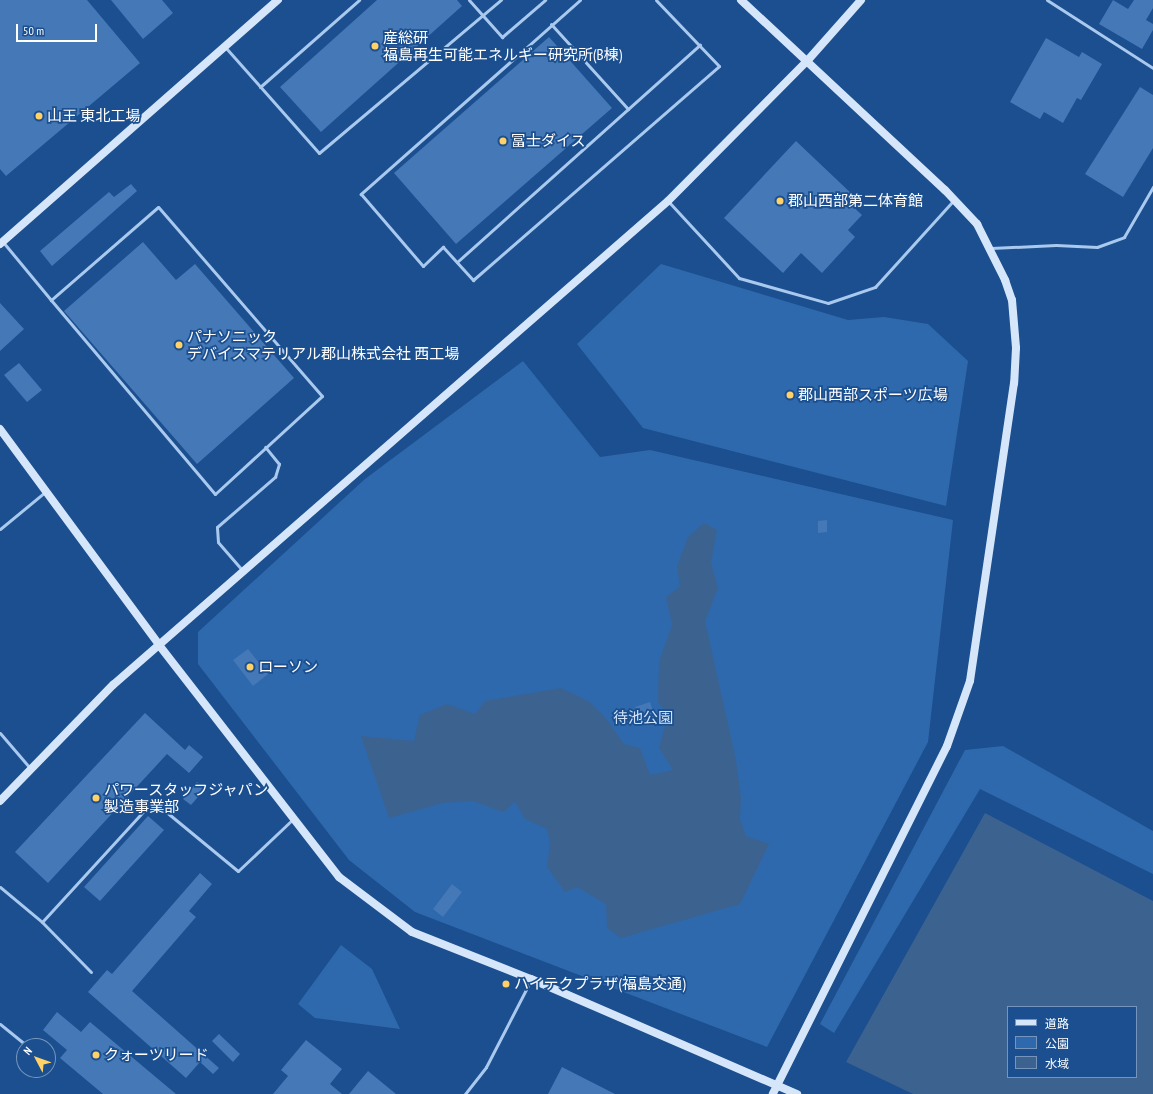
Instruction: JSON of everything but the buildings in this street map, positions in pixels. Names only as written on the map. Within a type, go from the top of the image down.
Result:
[{"type":"street","points":[[2,243],[278,0]]},
{"type":"street","points":[[741,0],[808,60],[954,199],[977,224],[991,248],[1012,300],[1016,348],[1014,383],[970,681],[947,746],[772,1094]]},
{"type":"street","points":[[0,801],[30,768],[112,686],[242,571],[668,201],[808,60],[861,0]]},
{"type":"street","points":[[0,429],[159,645],[339,877],[386,914],[412,932],[531,979],[797,1094]]},
{"type":"lane","points":[[260,87],[359,0]]},
{"type":"lane","points":[[469,0],[502,38],[545,0]]},
{"type":"lane","points":[[225,47],[319,153],[501,0]]},
{"type":"lane","points":[[580,0],[551,24],[361,194],[424,266],[443,247],[473,280],[719,66],[656,0]]},
{"type":"lane","points":[[1047,0],[1153,68]]},
{"type":"lane","points":[[551,24],[628,109]]},
{"type":"lane","points":[[457,262],[700,45]]},
{"type":"lane","points":[[991,248],[1056,245],[1097,247],[1124,237],[1153,187]]},
{"type":"lane","points":[[668,201],[739,278],[828,303],[875,287],[954,199]]},
{"type":"lane","points":[[2,243],[215,494],[322,396],[158,207],[51,300]]},
{"type":"lane","points":[[242,571],[218,542],[217,527],[275,477],[279,464],[265,447]]},
{"type":"lane","points":[[0,529],[46,491]]},
{"type":"lane","points":[[0,734],[30,768]]},
{"type":"lane","points":[[42,922],[153,801],[238,871],[293,819]]},
{"type":"lane","points":[[0,887],[42,922],[91,972]]},
{"type":"lane","points":[[465,1094],[486,1067],[531,979]]},
{"type":"lane","points":[[0,1024],[17,1038]]},
{"type":"green space","name":"郡山西部スポーツ広場","points":[[661,264],[848,320],[884,317],[928,324],[968,361],[946,506],[643,428],[577,344]]},
{"type":"green space","name":"待池公園","points":[[523,361],[600,457],[650,450],[953,520],[928,742],[767,1047],[415,912],[349,860],[198,664],[198,632],[365,479]]},
{"type":"green space","points":[[1003,746],[1153,831],[1153,874],[980,789],[834,1033],[820,1024],[965,750]]},
{"type":"green space","points":[[341,945],[372,969],[400,1029],[315,1018],[298,1004]]},
{"type":"water","points":[[704,523],[717,530],[711,563],[718,588],[705,621],[736,760],[741,798],[740,819],[746,836],[769,844],[740,904],[621,938],[607,928],[606,904],[577,887],[565,892],[547,867],[550,843],[547,829],[525,819],[515,802],[503,812],[473,801],[443,803],[389,818],[361,736],[414,741],[420,715],[447,704],[475,714],[485,701],[561,688],[590,702],[605,717],[624,744],[640,748],[650,775],[673,770],[659,748],[668,715],[658,702],[659,662],[672,625],[666,597],[680,587],[677,566],[688,537]]},
{"type":"water","points":[[985,813],[1153,901],[1153,1094],[913,1094],[846,1062]]},
{"type":"place","name":"産総研 福島再生可能エネルギー研究所(B棟)","points":[[375,46]]},
{"type":"place","name":"山王 東北工場","points":[[39,116]]},
{"type":"place","name":"冨士ダイス","points":[[503,141]]},
{"type":"place","name":"郡山西部第二体育館","points":[[780,201]]},
{"type":"place","name":"パナソニック デバイスマテリアル郡山株式会社 西工場","points":[[179,345]]},
{"type":"place","name":"郡山西部スポーツ広場","points":[[790,395]]},
{"type":"place","name":"ローソン","points":[[250,667]]},
{"type":"place","name":"パワースタッフジャパン 製造事業部","points":[[96,798]]},
{"type":"place","name":"ハイテクプラザ(福島交通)","points":[[506,984]]},
{"type":"place","name":"クォーツリード","points":[[96,1055]]}]
